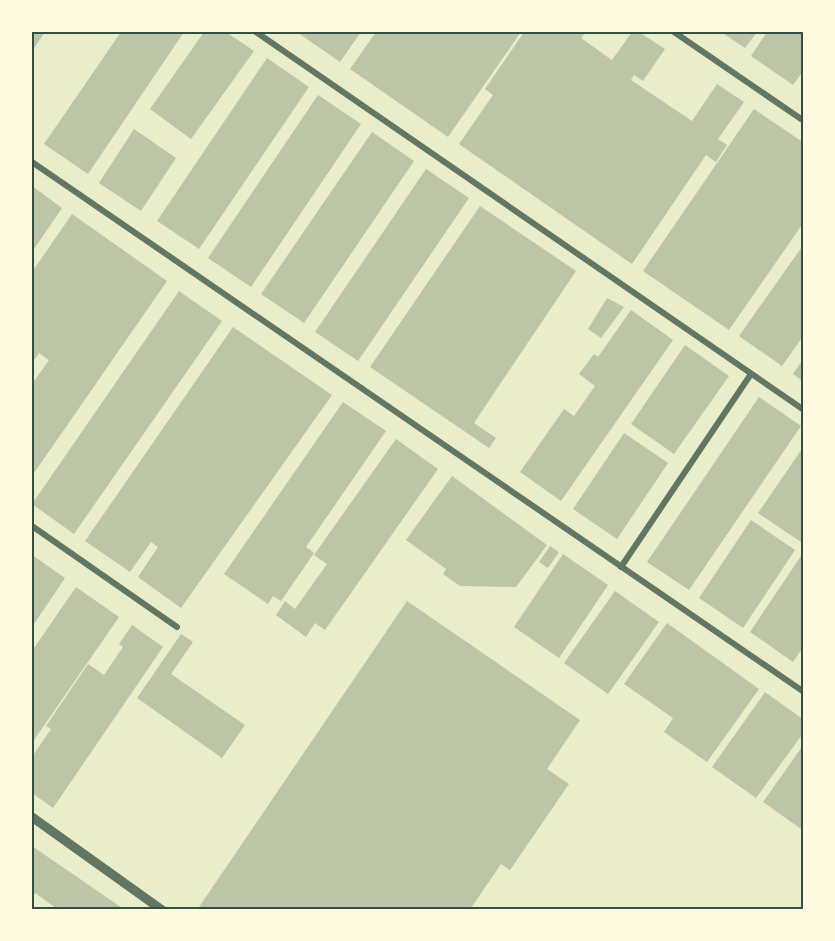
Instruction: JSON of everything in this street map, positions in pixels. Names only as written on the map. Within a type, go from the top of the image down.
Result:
[{"type":"street","points":[[256,32],[804,410]]},
{"type":"street","points":[[674,32],[804,121]]},
{"type":"street","points":[[32,162],[804,692]]},
{"type":"street","points":[[621,567],[751,374]]},
{"type":"street","points":[[32,526],[177,627]]},
{"type":"street","points":[[32,818],[162,909]]},
{"type":"building","points":[[32,32],[45,32],[32,51]]},
{"type":"building","points":[[121,32],[184,32],[88,174],[44,144]]},
{"type":"building","points":[[204,32],[226,32],[254,51],[191,139],[150,109]]},
{"type":"building","points":[[297,32],[361,32],[340,62]]},
{"type":"building","points":[[376,32],[521,32],[448,137],[350,69]]},
{"type":"building","points":[[524,32],[586,32],[581,38],[612,60],[632,32],[639,32],[665,49],[643,81],[634,75],[631,80],[692,121],[717,84],[744,102],[718,139],[727,145],[716,162],[706,155],[632,264],[459,144],[493,95],[485,89]]},
{"type":"building","points":[[721,32],[757,32],[745,48]]},
{"type":"building","points":[[767,32],[804,32],[804,70],[793,85],[751,56]]},
{"type":"building","points":[[267,58],[309,87],[199,249],[157,221]]},
{"type":"building","points":[[318,95],[361,124],[251,287],[208,258]]},
{"type":"building","points":[[754,109],[804,143],[804,222],[729,330],[643,271]]},
{"type":"building","points":[[134,129],[176,158],[141,211],[99,183]]},
{"type":"building","points":[[372,132],[414,161],[304,323],[261,294]]},
{"type":"building","points":[[426,169],[469,198],[358,361],[315,332]]},
{"type":"building","points":[[32,186],[62,208],[32,252]]},
{"type":"building","points":[[480,206],[576,271],[474,423],[496,438],[489,448],[370,367]]},
{"type":"building","points":[[72,214],[167,281],[32,476],[32,384],[49,360],[39,353],[32,363],[32,272]]},
{"type":"building","points":[[804,244],[804,335],[782,366],[739,336]]},
{"type":"building","points":[[179,291],[222,321],[74,534],[32,504]]},
{"type":"building","points":[[607,298],[624,307],[601,338],[588,329]]},
{"type":"building","points":[[631,310],[673,340],[561,501],[520,472],[564,409],[574,416],[595,386],[579,374],[594,354],[598,357]]},
{"type":"building","points":[[233,327],[332,395],[181,608],[138,577],[158,547],[151,542],[130,572],[85,541]]},
{"type":"building","points":[[685,345],[729,376],[674,454],[631,424]]},
{"type":"building","points":[[804,358],[804,382],[793,374]]},
{"type":"building","points":[[759,397],[801,426],[689,590],[647,562]]},
{"type":"building","points":[[343,402],[386,431],[306,547],[314,553],[281,601],[273,596],[268,604],[224,574]]},
{"type":"building","points":[[624,433],[668,463],[617,539],[573,509]]},
{"type":"building","points":[[396,439],[438,469],[325,630],[315,623],[306,637],[276,615],[285,601],[295,609],[327,564],[314,555]]},
{"type":"building","points":[[804,446],[804,538],[801,542],[758,513]]},
{"type":"building","points":[[452,476],[547,545],[516,587],[460,586],[443,574],[446,569],[406,540]]},
{"type":"building","points":[[751,520],[795,550],[743,628],[699,598]]},
{"type":"building","points":[[550,546],[559,552],[548,568],[539,562]]},
{"type":"building","points":[[563,554],[608,585],[559,658],[514,627]]},
{"type":"building","points":[[32,555],[65,578],[32,627]]},
{"type":"building","points":[[801,556],[804,558],[804,646],[793,662],[750,632]]},
{"type":"building","points":[[76,587],[119,617],[32,743],[32,651]]},
{"type":"building","points":[[615,591],[659,622],[608,694],[564,663]]},
{"type":"building","points":[[407,601],[580,720],[547,769],[569,784],[510,870],[501,864],[471,908],[473,910],[197,910]]},
{"type":"building","points":[[667,623],[759,689],[707,762],[664,732],[673,718],[624,684]]},
{"type":"building","points":[[132,625],[163,647],[53,808],[32,793],[32,757],[51,729],[46,726],[88,664],[104,675],[123,647],[119,644]]},
{"type":"building","points":[[181,634],[193,642],[171,674],[245,725],[222,758],[137,698]]},
{"type":"building","points":[[765,692],[804,720],[804,732],[756,798],[712,767]]},
{"type":"building","points":[[804,744],[804,831],[763,802]]},
{"type":"building","points":[[32,846],[125,910],[59,910],[35,893],[32,899]]}]
